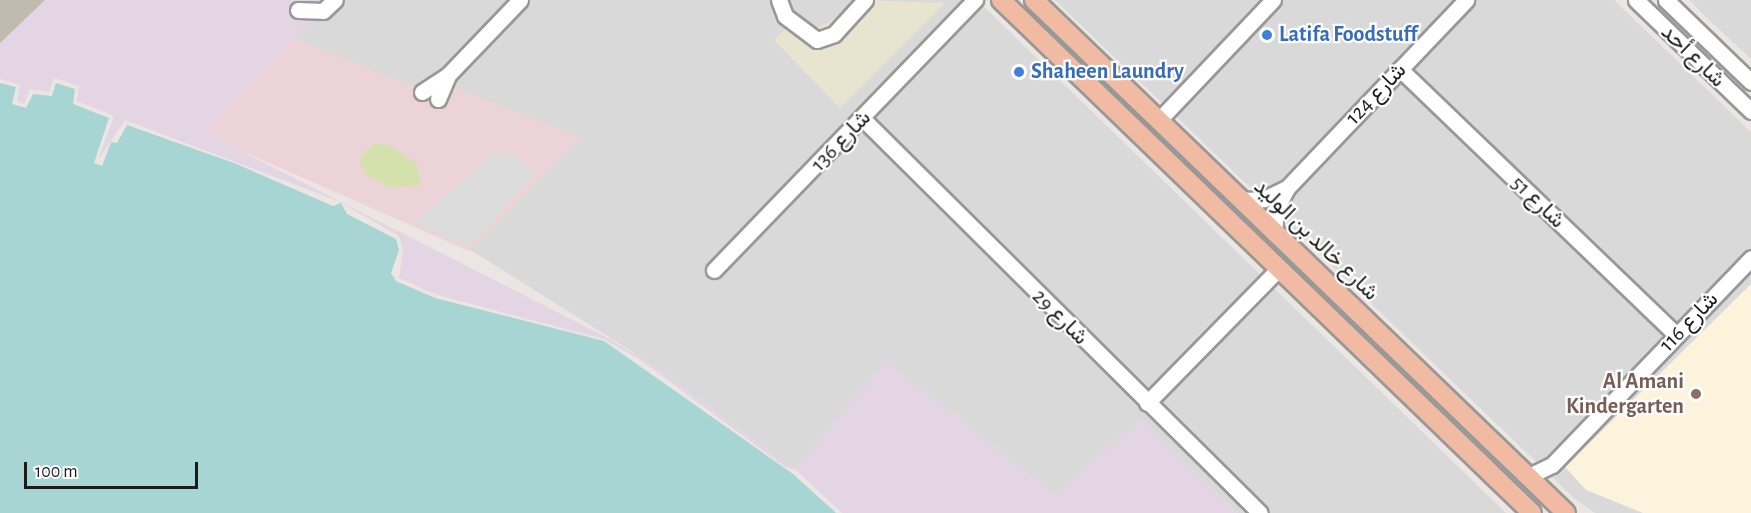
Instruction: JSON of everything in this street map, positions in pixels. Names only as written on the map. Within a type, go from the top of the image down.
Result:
[{"type":"main road","name":"شارع خالد بن الوليد","points":[[1001,0],[1532,513]]},
{"type":"main road","name":"شارع خالد بن الوليد","points":[[1036,2],[1566,513]]},
{"type":"main road","points":[[1022,20],[1035,17],[1036,2]]},
{"type":"main road","points":[[1046,43],[1048,29],[1062,26]]},
{"type":"street","points":[[298,10],[323,11],[335,0]]},
{"type":"street","points":[[422,92],[448,75],[520,0]]},
{"type":"street","points":[[779,0],[785,16],[817,40],[834,34],[865,0]]},
{"type":"street","name":"شارع 136","points":[[714,270],[971,6],[988,0]]},
{"type":"street","name":"شارع 124","points":[[1274,233],[1276,209],[1287,188],[1466,0]]},
{"type":"street","name":"شارع أحد","points":[[1636,0],[1751,111]]},
{"type":"street","name":"شارع أحد","points":[[1669,1],[1751,82]]},
{"type":"street","points":[[1158,121],[1264,3]]},
{"type":"street","points":[[1682,45],[1697,30]]},
{"type":"street","name":"شارع 51","points":[[1400,69],[1676,335]]},
{"type":"street","points":[[438,99],[448,75]]},
{"type":"street","name":"شارع 29","points":[[863,118],[1147,404],[1260,513]]},
{"type":"street","name":"شارع 124","points":[[1240,200],[1264,199],[1287,188]]},
{"type":"street","name":"شارع 116","points":[[1527,477],[1552,465],[1751,258]]},
{"type":"street","points":[[1147,404],[1278,269]]},
{"type":"street","name":"شارع 116","points":[[1544,493],[1552,465]]},
{"type":"shaded area","points":[[0,0],[330,0],[204,132],[606,337],[644,359],[786,464],[796,467],[886,362],[1056,496],[1141,419],[1237,513],[842,513],[796,470],[785,467],[642,361],[604,339],[437,295],[399,278],[403,250],[399,236],[338,201],[125,120],[98,160],[114,116],[77,101],[79,86],[54,78],[49,92],[30,89],[24,104],[17,101],[20,85],[0,79]]},
{"type":"shaded area","points":[[0,0],[45,0],[0,43]]},
{"type":"shaded area","points":[[330,0],[977,0],[1506,513],[1237,513],[1141,419],[1056,496],[886,362],[796,468],[786,464],[644,359],[469,249],[442,99],[290,37]]},
{"type":"shaded area","points":[[863,0],[945,3],[840,108],[774,40],[795,20],[809,29],[821,27]]},
{"type":"shaded area","points":[[1055,0],[1614,0],[1751,132],[1751,513],[1595,513],[1575,499]]},
{"type":"shaded area","points":[[1689,0],[1751,0],[1751,59],[1703,14]]},
{"type":"shaded area","points":[[290,36],[441,99],[450,86],[581,137],[469,251],[201,133]]},
{"type":"shaded area","points":[[495,150],[502,157],[510,150],[537,174],[468,247],[415,223]]},
{"type":"shaded area","name":"Al Amani Kindergarten","points":[[1751,284],[1751,513],[1643,513],[1586,490],[1565,467]]},
{"type":"green space","points":[[374,143],[391,146],[417,164],[421,185],[390,188],[365,174],[359,159]]},
{"type":"water","points":[[0,83],[16,87],[12,104],[26,108],[33,94],[52,96],[56,83],[75,89],[73,104],[109,118],[94,163],[102,166],[111,142],[117,143],[127,125],[234,163],[333,206],[341,203],[347,214],[396,239],[399,250],[391,273],[396,281],[435,298],[604,341],[793,474],[836,513],[0,513]]},
{"type":"place","name":"Latifa Foodstuff","points":[[1267,35]]},
{"type":"place","name":"Shaheen Laundry","points":[[1019,72]]},
{"type":"place","name":"Al Amani Kindergarten","points":[[1696,394]]}]
